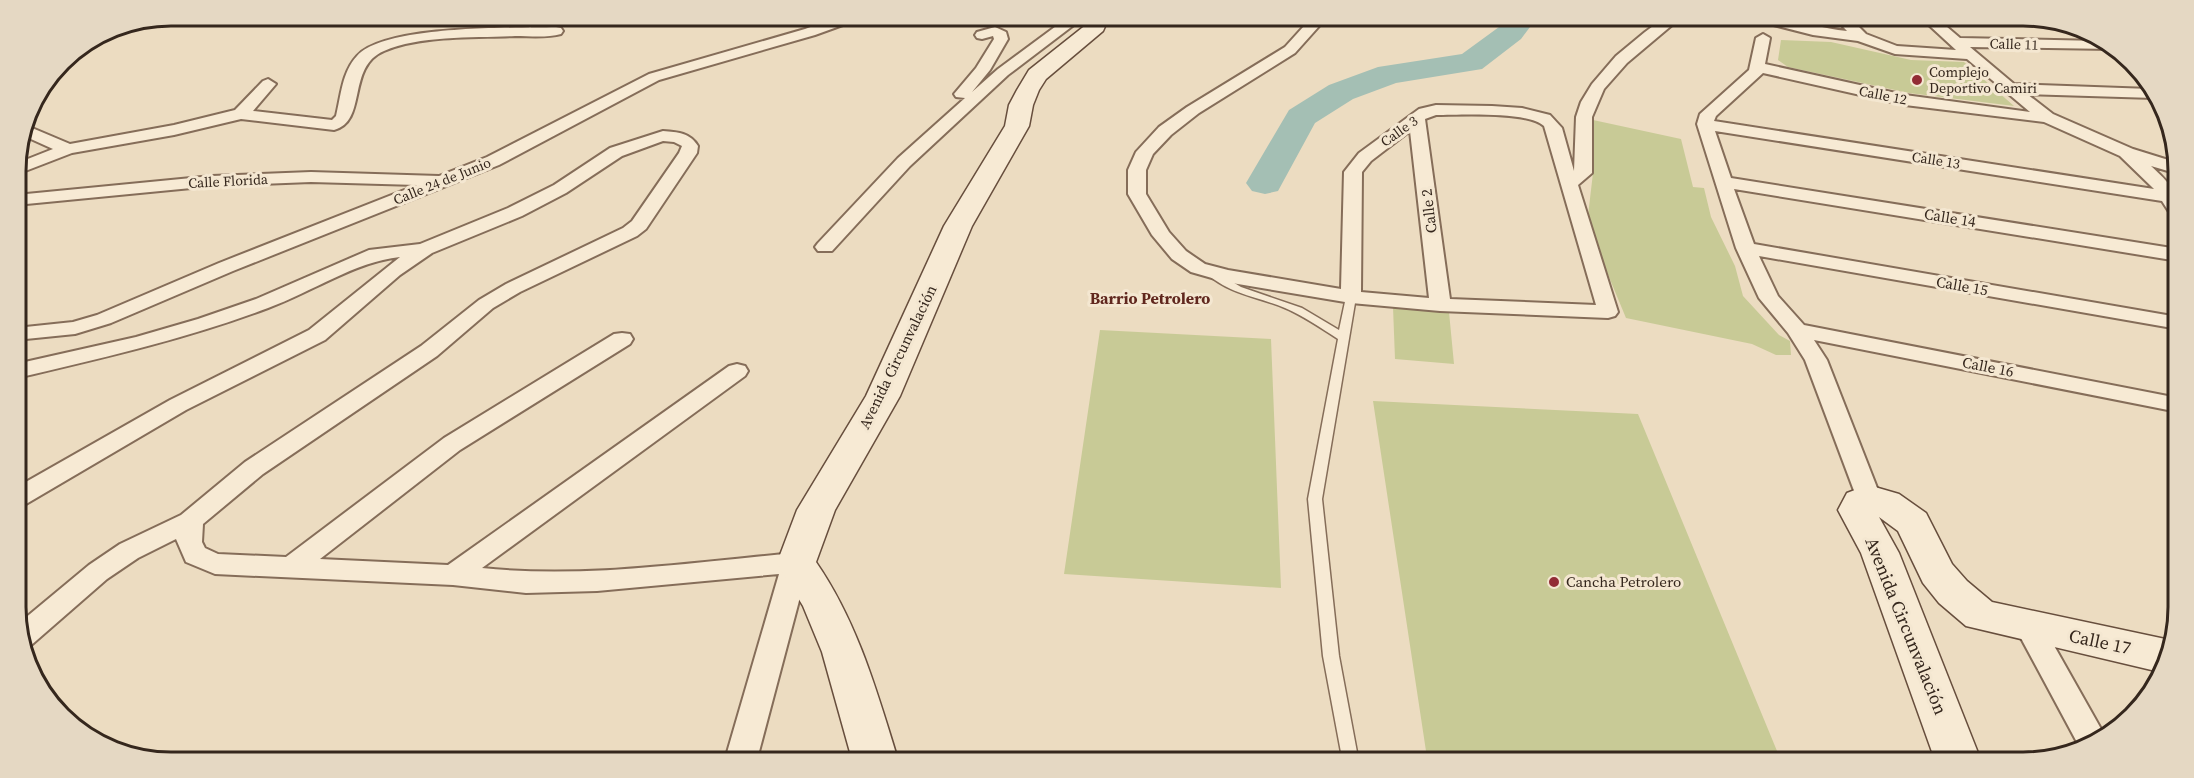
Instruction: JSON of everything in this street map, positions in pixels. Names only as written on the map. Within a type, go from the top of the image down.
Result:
[{"type":"main road","name":"Avenida Circunvalación","points":[[796,563],[816,510],[883,396],[958,226],[1017,126],[1021,105],[1028,90],[1037,75],[1081,26]]},
{"type":"main road","name":"Avenida Circunvalación","points":[[1868,498],[1860,502],[1857,510],[1880,553],[1955,752]]},
{"type":"main road","points":[[1868,498],[1886,502],[1913,523],[1937,573],[1967,605],[1980,615],[2029,627]]},
{"type":"main road","points":[[796,563],[821,601],[843,652],[873,752]]},
{"type":"main road","name":"Calle 17","points":[[2029,627],[2161,655]]},
{"type":"street","name":"Calle 24 de Junio","points":[[26,335],[75,328],[104,319],[442,181],[523,147],[654,77],[827,26]]},
{"type":"street","points":[[825,247],[904,162],[1003,72],[1076,26]]},
{"type":"street","points":[[1312,26],[1283,56],[1193,110],[1165,130],[1145,152],[1137,170],[1137,194],[1161,235],[1179,255],[1198,268],[1251,282],[1351,297],[1440,305]]},
{"type":"street","points":[[1569,183],[1583,173],[1584,118],[1589,101],[1603,80],[1661,26]]},
{"type":"street","points":[[1794,26],[1861,38],[1881,47],[1903,52],[1971,55]]},
{"type":"street","points":[[1850,26],[1861,38]]},
{"type":"street","points":[[1938,26],[2010,89],[2047,117],[2126,152],[2168,166]]},
{"type":"street","points":[[26,165],[68,148],[174,130],[241,114],[334,125],[344,116],[354,74],[362,58],[370,51],[405,41],[440,36],[556,31]]},
{"type":"street","points":[[949,123],[964,89],[982,70],[1001,39],[1001,34],[995,32],[982,35]]},
{"type":"street","points":[[1763,38],[1756,72],[1708,114],[1705,124],[1722,182],[1746,248],[1768,298],[1797,330],[1816,360],[1868,498]]},
{"type":"street","name":"Calle 11","points":[[1957,42],[2097,46]]},
{"type":"street","name":"Calle 12","points":[[1757,67],[1905,100],[2047,117]]},
{"type":"street","points":[[241,114],[268,84]]},
{"type":"street","points":[[2010,89],[2146,94]]},
{"type":"street","name":"Calle 3","points":[[1351,297],[1353,172],[1365,157],[1425,112],[1436,110],[1522,114],[1544,118],[1554,128],[1608,312],[1440,305]]},
{"type":"street","name":"Calle 2","points":[[1417,118],[1440,305]]},
{"type":"street","name":"Calle 13","points":[[1705,124],[2167,196]]},
{"type":"street","points":[[30,133],[68,148]]},
{"type":"street","points":[[26,493],[178,405],[316,335],[393,271],[424,249],[514,212],[560,189],[616,152],[637,143],[663,136],[677,137],[687,141],[690,146],[688,153],[639,225],[630,232],[513,288],[486,304],[429,351],[254,468],[190,521],[129,552],[98,572],[28,632]]},
{"type":"street","points":[[2126,152],[2147,170],[2167,196]]},
{"type":"street","name":"Calle Florida","points":[[26,199],[212,181],[311,177],[442,181]]},
{"type":"street","name":"Calle 14","points":[[1722,182],[2168,253]]},
{"type":"street","name":"Calle 15","points":[[1746,248],[2168,321]]},
{"type":"street","points":[[26,369],[141,342],[205,323],[263,303],[376,254],[424,249]]},
{"type":"street","name":"Calle 16","points":[[1797,330],[2168,403]]},
{"type":"street","points":[[289,569],[452,444],[622,339]]},
{"type":"street","points":[[453,575],[737,371]]},
{"type":"street","points":[[190,521],[189,542],[195,555],[215,564],[453,575],[526,583],[597,581],[796,563],[743,752]]},
{"type":"street","points":[[2029,627],[2089,736]]},
{"type":"lane","points":[[1211,272],[1234,290],[1280,302],[1309,314],[1342,337]]},
{"type":"lane","points":[[1349,752],[1331,656],[1315,499],[1342,337],[1351,297]]},
{"type":"green space","name":"Complejo Deportivo Camiri","points":[[1781,40],[1831,42],[1911,60],[1964,62],[2014,106],[1909,93],[1788,67],[1778,60]]},
{"type":"green space","points":[[1593,120],[1681,139],[1693,187],[1704,188],[1711,217],[1735,266],[1743,296],[1779,335],[1790,341],[1791,355],[1776,355],[1752,344],[1626,318],[1587,224],[1593,173]]},
{"type":"green space","points":[[1393,307],[1449,312],[1454,364],[1395,359]]},
{"type":"green space","points":[[1100,330],[1271,339],[1281,588],[1064,574]]},
{"type":"green space","name":"Cancha Petrolero","points":[[1373,401],[1638,414],[1777,752],[1426,751]]},
{"type":"waterway","points":[[1265,183],[1301,117],[1341,92],[1389,74],[1471,62],[1510,33],[1515,26]]},
{"type":"place","name":"Complejo Deportivo Camiri","points":[[1917,80]]},
{"type":"place","name":"Cancha Petrolero","points":[[1554,582]]},
{"type":"district","name":"Barrio Petrolero","points":[[1150,298]]}]
